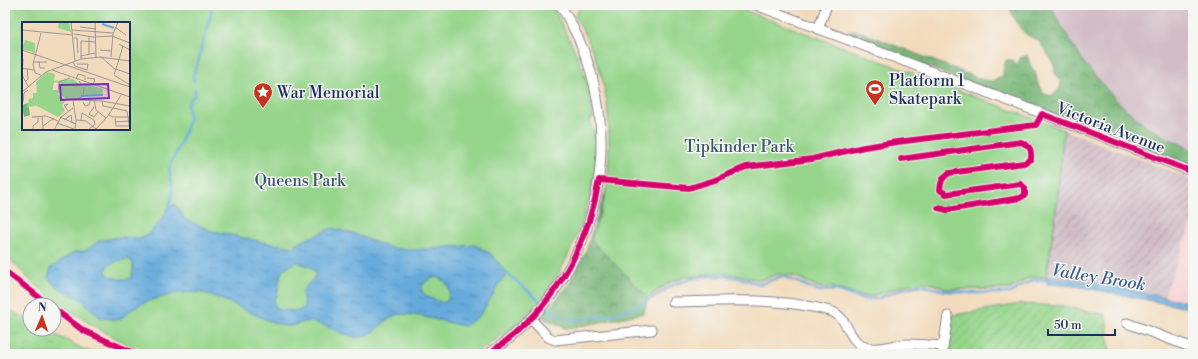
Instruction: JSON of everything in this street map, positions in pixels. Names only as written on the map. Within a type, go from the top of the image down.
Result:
[{"type":"street","points":[[488,354],[512,336],[539,310],[560,282],[576,255],[585,233],[597,190],[601,154],[598,102],[590,68],[576,33],[560,5]]},
{"type":"street","name":"Victoria Avenue","points":[[756,5],[818,30],[1099,135],[1193,172]]},
{"type":"street","points":[[818,30],[828,5]]},
{"type":"street","points":[[673,302],[759,301],[796,304],[832,312],[842,319],[856,342],[869,348],[907,344],[943,350],[948,316]]},
{"type":"street","points":[[530,319],[548,337],[555,340],[652,330]]},
{"type":"street","points":[[1127,324],[1193,348]]},
{"type":"shaded area","points":[[1050,5],[1179,5],[1193,10],[1193,150],[1165,137],[1142,123],[1117,101],[1084,63]]},
{"type":"shaded area","points":[[1064,130],[1193,180],[1193,219],[1164,297],[1080,280],[1046,277],[1055,220]]},
{"type":"shaded area","points":[[1193,219],[1193,303],[1164,297]]},
{"type":"green space","name":"Queens Park","points":[[5,5],[551,5],[566,32],[583,72],[591,102],[593,118],[590,119],[591,128],[594,130],[595,150],[595,170],[592,189],[580,228],[562,268],[551,286],[526,316],[475,354],[145,354],[92,325],[62,304],[62,297],[52,297],[29,279],[5,254]]},
{"type":"green space","name":"Tipkinder Park","points":[[581,5],[731,5],[1064,130],[1055,220],[1046,277],[1029,278],[1010,289],[946,289],[934,284],[923,282],[906,285],[871,296],[862,296],[830,287],[821,288],[794,276],[779,274],[761,280],[739,275],[717,273],[685,277],[671,282],[648,297],[591,240],[604,203],[607,184],[609,161],[609,125],[602,77],[584,32],[575,16]]},
{"type":"green space","points":[[1009,5],[1050,5],[1084,63],[1117,101],[1142,123],[1165,137],[1193,150],[1193,167],[1096,129],[1095,125],[1086,127],[844,35],[847,32],[855,30],[983,80],[993,81],[1003,77],[1006,60],[1012,60],[1018,65],[1020,58],[1027,55],[1031,67],[1035,72],[1039,86],[1044,94],[1053,96],[1060,88],[1061,82],[1058,79],[1052,61],[1039,42],[1026,34],[1020,28]]},
{"type":"green space","points":[[1062,146],[1055,220],[1046,277],[1029,278],[1010,289],[946,289],[934,284],[923,282],[906,285],[871,296],[862,296],[830,287],[821,288],[794,276],[779,274],[761,280],[739,275],[718,273],[685,277],[671,282],[648,297],[644,313],[567,329],[542,317],[568,286],[585,254],[606,190]]},
{"type":"green space","points":[[1020,304],[1062,306],[1106,315],[1110,354],[942,354],[948,316]]},
{"type":"green space","points":[[5,307],[22,317],[22,337],[60,337],[81,348],[97,354],[5,354]]},
{"type":"water","points":[[175,204],[185,219],[209,230],[267,243],[293,247],[332,228],[355,234],[390,248],[413,250],[475,245],[491,254],[508,274],[498,285],[479,316],[465,326],[420,316],[403,314],[391,317],[372,332],[362,337],[350,336],[321,324],[309,322],[285,326],[267,320],[224,300],[205,293],[196,292],[176,294],[149,301],[134,308],[120,320],[100,318],[83,301],[54,285],[48,278],[51,268],[74,252],[85,251],[99,241],[117,237],[143,238],[152,231],[166,213],[166,209]],"holes":[[[128,259],[133,262],[132,278],[120,279],[108,275],[106,271],[108,266],[117,261]],[[297,262],[312,268],[316,274],[302,292],[305,307],[299,311],[278,310],[275,305],[274,301],[277,296],[281,273],[286,267]],[[436,277],[444,281],[448,286],[450,293],[447,301],[442,303],[427,297],[421,289],[423,284]]]},
{"type":"water","points":[[1046,277],[1080,280],[1193,303],[1193,309],[1076,286],[1047,284]]},
{"type":"waterway","points":[[194,81],[193,74],[199,60],[211,14],[211,5]]},
{"type":"waterway","points":[[170,207],[169,205],[173,192],[169,168],[179,147],[188,122],[189,116],[187,105],[191,98],[195,95],[195,89]]},
{"type":"waterway","name":"Valley Brook","points":[[508,274],[553,312],[566,319],[584,319],[614,314],[644,303],[675,284],[707,276],[740,278],[761,284],[780,277],[785,277],[819,291],[836,290],[862,299],[876,299],[902,289],[920,285],[946,291],[971,293],[1010,293],[1033,280],[1049,280]]},
{"type":"cycle path","points":[[488,354],[510,338],[529,320],[547,301],[562,279],[575,256],[585,232],[599,180],[689,188],[715,180],[746,167],[812,159],[864,147],[897,142],[1036,125],[1042,114],[1193,172]]},
{"type":"cycle path","points":[[901,159],[1021,142],[1030,148],[1031,159],[1024,163],[949,173],[942,180],[940,190],[946,194],[1021,184],[1025,188],[1025,195],[1020,198],[947,210],[938,208]]},
{"type":"cycle path","points":[[5,271],[39,297]]},
{"type":"cycle path","points":[[62,315],[84,331],[136,354]]},
{"type":"place","name":"Platform 1 Skatepark","points":[[875,106]]},
{"type":"place","name":"War Memorial","points":[[263,109]]}]
